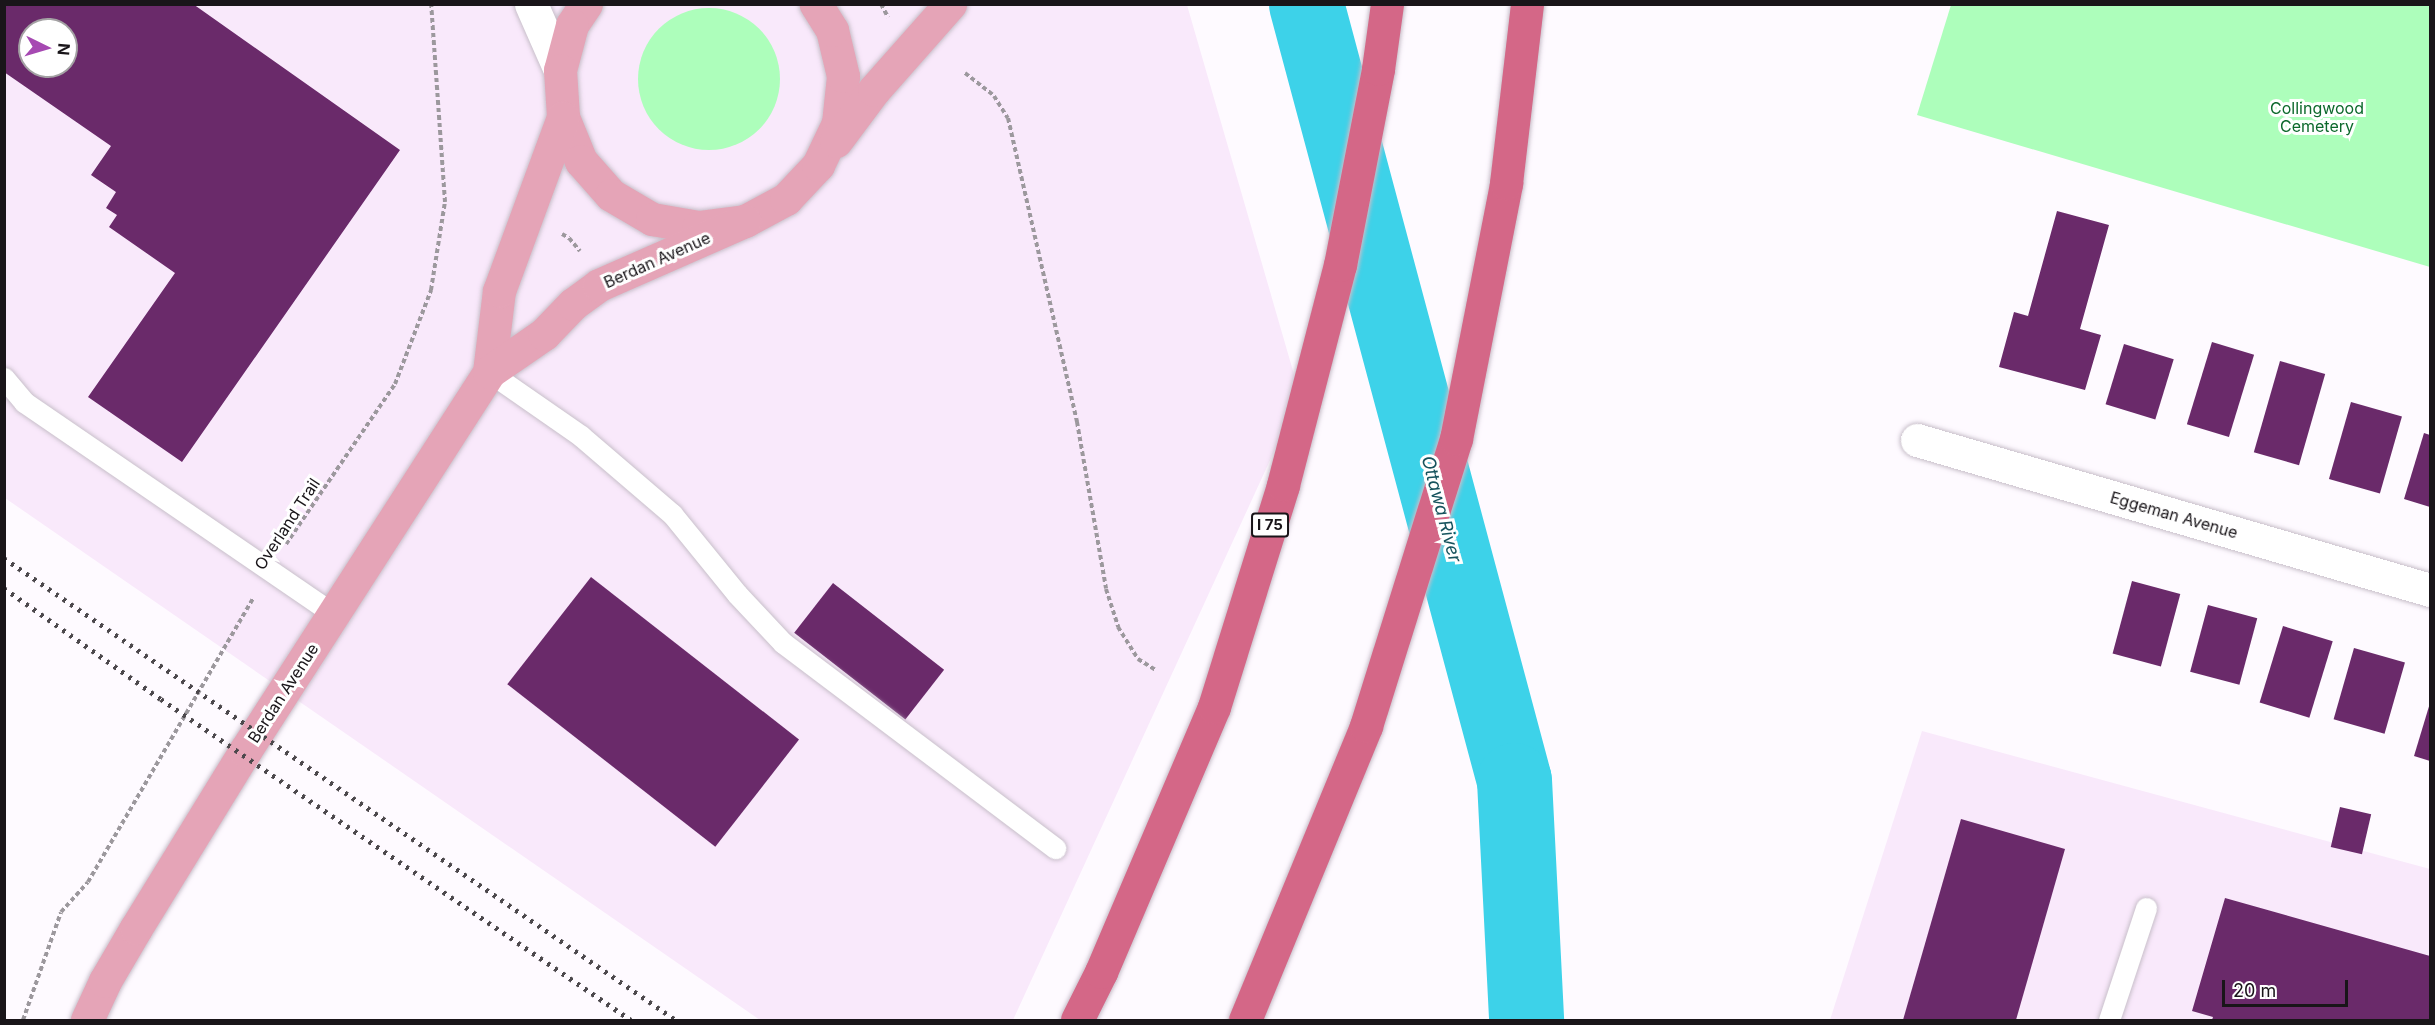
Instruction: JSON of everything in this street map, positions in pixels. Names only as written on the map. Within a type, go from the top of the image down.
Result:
[{"type":"highway","name":"I 75","points":[[1077,1020],[1101,972],[1214,707],[1283,485],[1340,265],[1378,69],[1387,4]]},
{"type":"highway","points":[[1245,1020],[1366,726],[1456,439],[1506,183],[1527,4]]},
{"type":"main road","points":[[586,4],[572,25],[560,70],[563,117],[581,161],[611,195],[652,219],[698,227],[744,221]]},
{"type":"main road","points":[[816,4],[832,30],[843,76],[838,123],[818,165]]},
{"type":"main road","points":[[818,165],[874,90],[950,4]]},
{"type":"main road","name":"Berdan Avenue","points":[[489,372],[499,291],[563,117]]},
{"type":"main road","name":"Berdan Avenue","points":[[87,1020],[105,981],[142,918],[489,372],[544,334],[573,304],[599,285],[744,221],[786,199],[818,165]]},
{"type":"street","points":[[531,4],[560,70]]},
{"type":"street","name":"Eggeman Avenue","points":[[1917,440],[2430,590]]},
{"type":"lane","points":[[489,372],[580,436],[672,514],[737,594],[783,643],[1055,848]]},
{"type":"lane","points":[[4,378],[24,402],[334,614]]},
{"type":"lane","points":[[2109,1020],[2146,908]]},
{"type":"path","name":"Overland Trail","points":[[23,1020],[61,912],[88,882],[270,571],[395,384],[431,290],[446,202],[433,59],[431,4]]},
{"type":"path","points":[[965,73],[994,96],[1008,118],[1077,422],[1106,589],[1118,627],[1138,659],[1157,671]]},
{"type":"path","points":[[554,231],[569,238],[582,254]]},
{"type":"shaded area","points":[[5,5],[1187,5],[1300,395],[1013,1020],[760,1020],[5,498]]},
{"type":"shaded area","points":[[1922,731],[2430,869],[2430,1020],[1830,1020]]},
{"type":"green space","name":"Collingwood Cemetery","points":[[1951,5],[2430,5],[2430,267],[1917,115]]},
{"type":"green space","points":[[709,8],[736,13],[759,29],[775,52],[780,79],[775,106],[759,129],[736,145],[709,150],[682,145],[659,129],[643,106],[638,79],[643,52],[659,29],[682,13]]},
{"type":"building","points":[[4,4],[193,4],[400,150],[182,462],[88,397],[175,273],[109,227],[117,215],[106,208],[116,192],[91,175],[111,146],[4,72]]},
{"type":"building","points":[[2057,211],[2109,225],[2080,329],[2101,335],[2085,390],[1999,367],[2014,312],[2028,316]]},
{"type":"building","points":[[2212,342],[2254,355],[2229,437],[2187,424]]},
{"type":"building","points":[[2124,344],[2174,359],[2155,419],[2106,404]]},
{"type":"building","points":[[2280,361],[2325,374],[2299,465],[2254,452]]},
{"type":"building","points":[[2351,402],[2402,417],[2380,494],[2329,479]]},
{"type":"building","points":[[2424,433],[2430,435],[2430,507],[2404,499]]},
{"type":"building","points":[[591,577],[799,740],[715,847],[507,684]]},
{"type":"building","points":[[2132,581],[2180,594],[2161,666],[2113,653]]},
{"type":"building","points":[[833,583],[944,670],[905,719],[794,633]]},
{"type":"building","points":[[2208,605],[2257,618],[2239,685],[2190,672]]},
{"type":"building","points":[[2283,626],[2333,641],[2309,718],[2260,703]]},
{"type":"building","points":[[2354,648],[2405,663],[2385,734],[2334,719]]},
{"type":"building","points":[[2430,703],[2430,761],[2414,756]]},
{"type":"building","points":[[2340,807],[2371,814],[2362,854],[2331,847]]},
{"type":"building","points":[[1961,819],[2065,849],[2016,1020],[1903,1020]]},
{"type":"building","points":[[2225,898],[2430,956],[2430,1020],[2212,1020],[2213,1017],[2192,1011]]},
{"type":"waterway","name":"Ottawa River","points":[[1306,4],[1514,780],[1526,1020]]},
{"type":"railway","points":[[4,558],[676,1020]]},
{"type":"railway","points":[[4,588],[161,699],[631,1020]]}]
